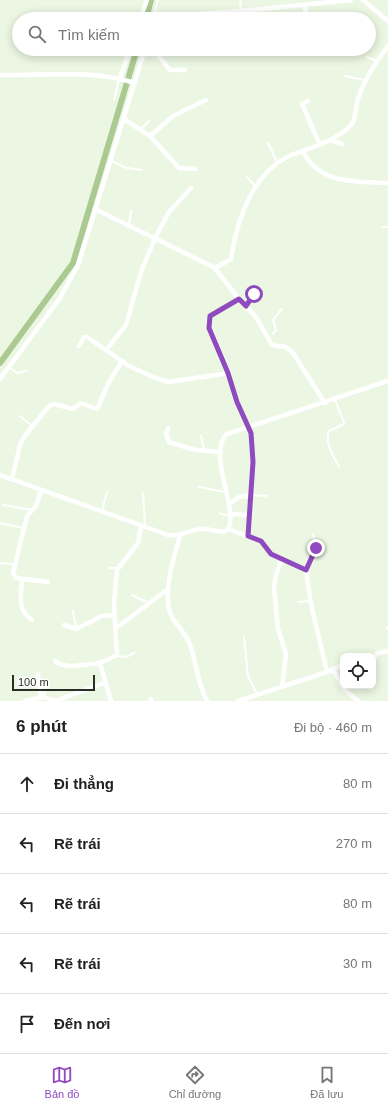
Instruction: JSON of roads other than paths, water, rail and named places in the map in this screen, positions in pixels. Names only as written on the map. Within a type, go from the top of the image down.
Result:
[{"type":"street","points":[[142,12],[146,0]]},
{"type":"street","points":[[233,12],[351,0]]},
{"type":"street","points":[[363,0],[388,21]]},
{"type":"street","points":[[305,5],[306,12]]},
{"type":"street","points":[[215,268],[231,259],[237,226],[256,187],[278,163],[330,140],[352,124],[358,98],[377,61],[388,46]]},
{"type":"street","points":[[122,79],[128,56]]},
{"type":"street","points":[[0,379],[60,298],[78,265],[143,56]]},
{"type":"street","points":[[159,56],[170,70],[185,70]]},
{"type":"street","points":[[0,75],[93,75],[134,82]]},
{"type":"street","points":[[150,136],[173,116],[206,100]]},
{"type":"street","points":[[308,101],[302,104],[320,145]]},
{"type":"street","points":[[124,119],[150,136],[179,168],[195,168]]},
{"type":"street","points":[[330,140],[342,144]]},
{"type":"street","points":[[303,151],[311,166],[332,178],[388,183]]},
{"type":"street","points":[[106,350],[126,325],[143,266],[155,238],[169,212],[191,188]]},
{"type":"street","points":[[95,209],[215,268],[239,299],[256,317],[269,337],[272,345],[286,347],[293,353],[324,403]]},
{"type":"street","points":[[239,299],[210,316],[208,319],[209,328],[228,373],[237,402],[250,427],[253,462],[252,495],[248,536]]},
{"type":"street","points":[[79,346],[86,336],[141,373],[169,382],[228,373]]},
{"type":"street","points":[[12,479],[20,445],[24,437],[51,404],[73,409],[80,403],[97,409],[109,382],[122,361]]},
{"type":"street","points":[[228,529],[230,515],[229,504],[221,473],[221,442],[227,434],[335,400],[388,381]]},
{"type":"street","points":[[168,428],[166,435],[169,442],[186,448],[221,452]]},
{"type":"street","points":[[0,475],[168,535],[180,536],[198,529],[220,532],[228,529],[261,541],[271,554],[306,570],[326,672]]},
{"type":"street","points":[[41,490],[34,510],[27,516],[23,528],[14,564],[14,575],[22,579],[48,582]]},
{"type":"street","points":[[229,504],[239,497],[252,495]]},
{"type":"street","points":[[230,515],[250,515]]},
{"type":"street","points":[[55,661],[58,665],[70,666],[100,664],[116,656],[114,615],[118,568],[138,543],[143,527]]},
{"type":"street","points":[[180,536],[168,589],[168,602],[171,616],[190,643],[200,689],[207,701]]},
{"type":"street","points":[[282,559],[276,575],[274,587],[278,628],[286,654],[282,687]]},
{"type":"street","points":[[22,579],[20,604],[22,609],[32,620]]},
{"type":"street","points":[[115,629],[168,589]]},
{"type":"street","points":[[64,625],[76,629],[102,616],[114,615]]},
{"type":"street","points":[[376,655],[378,653],[388,651]]},
{"type":"street","points":[[100,664],[104,683],[111,701]]},
{"type":"street","points":[[238,701],[333,670],[340,666]]},
{"type":"street","points":[[333,670],[345,690],[358,701]]},
{"type":"street","points":[[38,674],[43,697]]},
{"type":"street","points":[[28,701],[43,697],[55,701],[104,683]]},
{"type":"lane","points":[[155,12],[158,0]]},
{"type":"lane","points":[[240,0],[241,11]]},
{"type":"lane","points":[[367,57],[377,61]]},
{"type":"lane","points":[[345,76],[366,81]]},
{"type":"lane","points":[[114,100],[122,79]]},
{"type":"lane","points":[[141,129],[149,121]]},
{"type":"lane","points":[[268,143],[278,163]]},
{"type":"lane","points":[[110,161],[127,168],[142,170]]},
{"type":"lane","points":[[247,177],[256,187]]},
{"type":"lane","points":[[129,225],[130,211]]},
{"type":"lane","points":[[383,227],[388,227]]},
{"type":"lane","points":[[246,306],[254,294]]},
{"type":"lane","points":[[273,334],[276,330],[273,320],[282,309]]},
{"type":"lane","points":[[9,367],[17,373],[27,370]]},
{"type":"lane","points":[[335,400],[344,423],[328,431],[327,440],[339,467]]},
{"type":"lane","points":[[20,416],[33,427]]},
{"type":"lane","points":[[201,436],[204,450]]},
{"type":"lane","points":[[199,487],[226,492]]},
{"type":"lane","points":[[102,512],[107,492]]},
{"type":"lane","points":[[143,493],[143,527]]},
{"type":"lane","points":[[252,495],[266,496]]},
{"type":"lane","points":[[3,505],[34,510]]},
{"type":"lane","points":[[220,513],[230,515]]},
{"type":"lane","points":[[0,523],[23,528]]},
{"type":"lane","points":[[306,570],[316,548],[313,534]]},
{"type":"lane","points":[[0,563],[14,564]]},
{"type":"lane","points":[[110,568],[118,568]]},
{"type":"lane","points":[[132,596],[149,603]]},
{"type":"lane","points":[[298,602],[311,601]]},
{"type":"lane","points":[[73,611],[76,629]]},
{"type":"lane","points":[[244,637],[248,676],[257,695]]},
{"type":"lane","points":[[116,656],[126,657],[134,653]]},
{"type":"lane","points":[[43,697],[47,690],[47,680]]},
{"type":"waterway","points":[[148,12],[151,0]]},
{"type":"waterway","points":[[0,363],[73,263],[135,56]]}]
